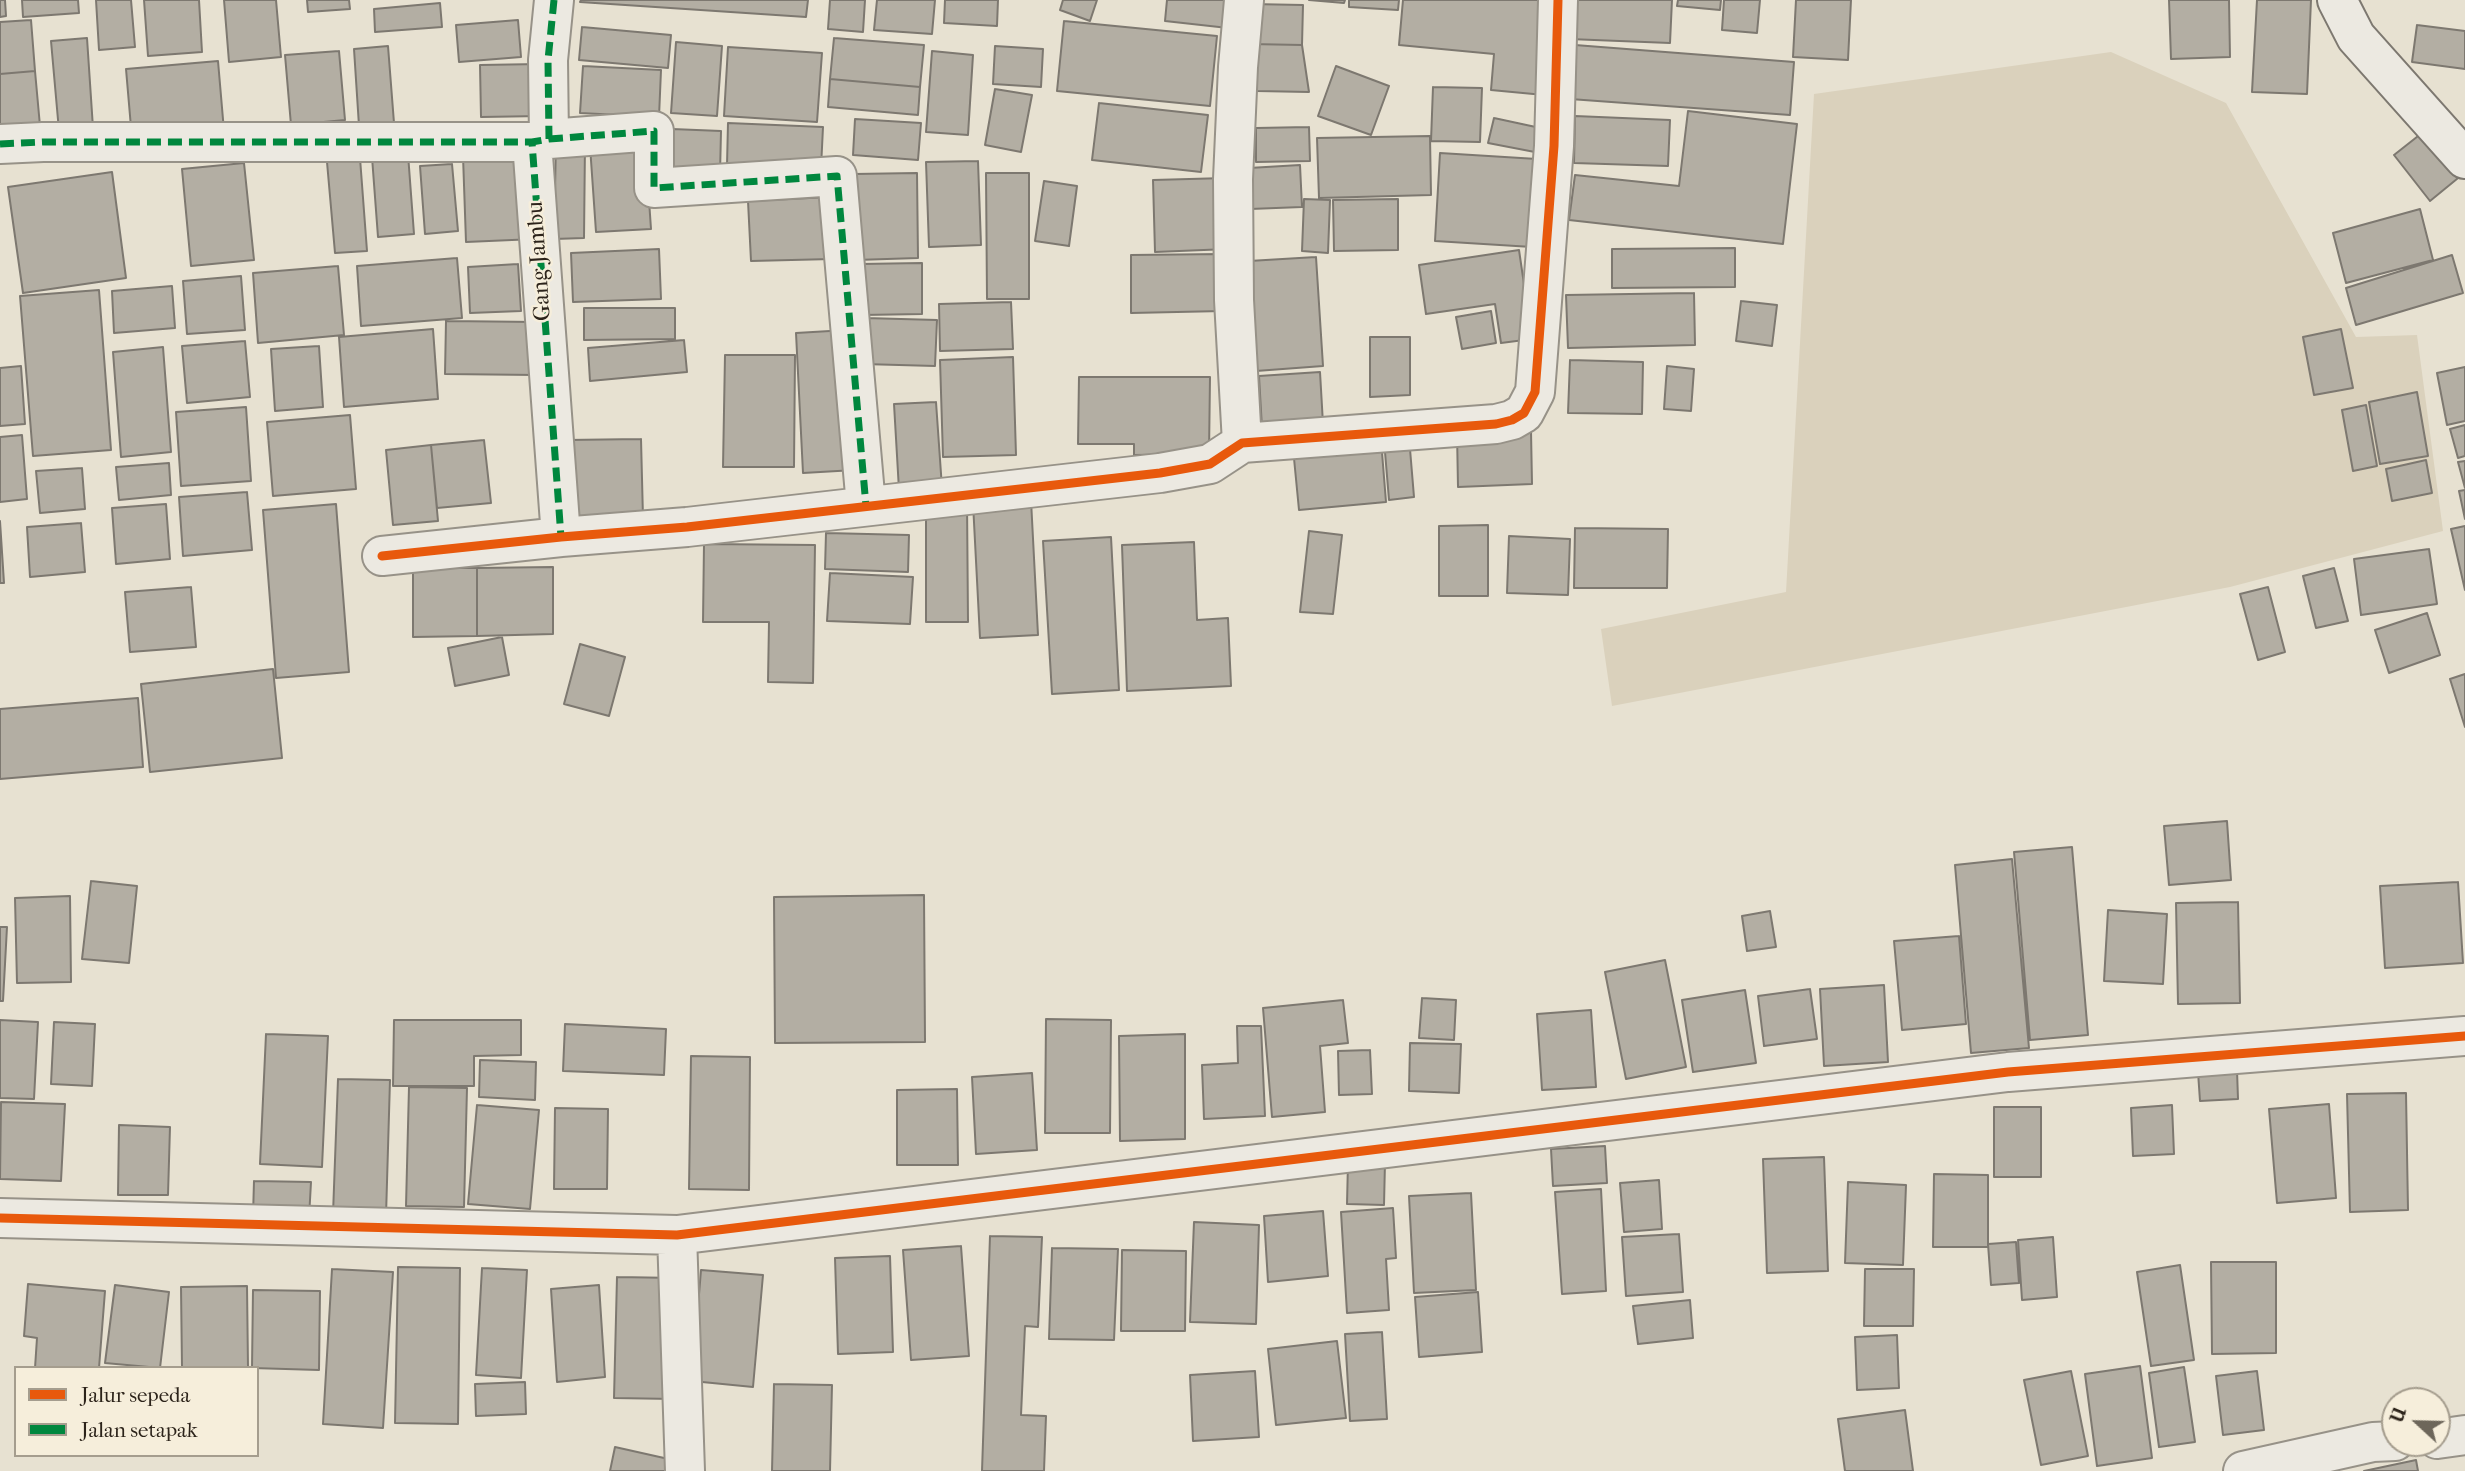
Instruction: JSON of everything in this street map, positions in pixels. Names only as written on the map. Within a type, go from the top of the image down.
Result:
[{"type":"street","name":"Gang Jambu","points":[[554,0],[540,140],[561,537]]},
{"type":"street","points":[[1242,443],[1234,300],[1233,179],[1244,0]]},
{"type":"street","points":[[383,556],[687,527],[1160,473],[1210,464],[1242,443],[1496,424],[1513,420],[1524,413],[1535,392],[1554,146],[1558,0]]},
{"type":"street","points":[[2337,0],[2356,37],[2465,159]]},
{"type":"street","points":[[0,144],[540,140],[654,131],[654,187],[837,176],[866,506]]},
{"type":"street","points":[[0,1218],[677,1235],[2008,1072],[2465,1036]]},
{"type":"street","points":[[677,1235],[685,1471]]},
{"type":"street","points":[[2243,1471],[2381,1442]]},
{"type":"shaded area","points":[[2111,52],[2226,103],[2356,337],[2417,335],[2443,531],[2230,587],[1612,706],[1601,629],[1786,592],[1814,94]]},
{"type":"building","points":[[0,0],[5,0],[6,16],[0,17]]},
{"type":"building","points":[[22,0],[78,0],[79,13],[23,17]]},
{"type":"building","points":[[96,0],[131,0],[135,47],[99,50]]},
{"type":"building","points":[[144,0],[199,0],[202,52],[148,56]]},
{"type":"building","points":[[224,0],[276,0],[281,57],[229,62]]},
{"type":"building","points":[[307,0],[349,0],[350,9],[308,12]]},
{"type":"building","points":[[808,0],[806,17],[580,2]]},
{"type":"building","points":[[830,0],[865,0],[863,32],[828,29]]},
{"type":"building","points":[[877,0],[935,0],[932,34],[874,30]]},
{"type":"building","points":[[945,0],[998,0],[997,26],[944,23]]},
{"type":"building","points":[[1063,0],[1097,0],[1090,21],[1060,10]]},
{"type":"building","points":[[1167,0],[1231,0],[1228,28],[1165,21]]},
{"type":"building","points":[[1309,0],[1345,0],[1344,3]]},
{"type":"building","points":[[1349,0],[1399,0],[1398,10],[1349,7]]},
{"type":"building","points":[[1403,0],[1553,0],[1544,95],[1491,90],[1494,54],[1399,45]]},
{"type":"building","points":[[1571,0],[1672,0],[1670,43],[1569,39]]},
{"type":"building","points":[[1678,0],[1721,0],[1720,10],[1677,6]]},
{"type":"building","points":[[1724,0],[1760,0],[1757,33],[1722,30]]},
{"type":"building","points":[[1796,0],[1851,0],[1848,60],[1793,57]]},
{"type":"building","points":[[2169,0],[2229,0],[2230,57],[2171,59]]},
{"type":"building","points":[[2257,0],[2311,0],[2307,94],[2252,92]]},
{"type":"building","points":[[440,3],[442,27],[375,32],[374,9]]},
{"type":"building","points":[[1251,4],[1303,5],[1302,45],[1250,44]]},
{"type":"building","points":[[31,20],[35,71],[0,74],[0,22]]},
{"type":"building","points":[[518,20],[521,57],[459,62],[456,25]]},
{"type":"building","points":[[1064,21],[1217,36],[1210,106],[1057,91]]},
{"type":"building","points":[[2417,25],[2465,31],[2465,69],[2412,62]]},
{"type":"building","points":[[582,27],[671,35],[668,68],[579,60]]},
{"type":"building","points":[[87,38],[93,128],[59,131],[51,41]]},
{"type":"building","points":[[834,38],[924,45],[920,87],[830,79]]},
{"type":"building","points":[[676,42],[722,46],[717,116],[671,113]]},
{"type":"building","points":[[1250,44],[1302,45],[1309,92],[1257,91]]},
{"type":"building","points":[[1575,45],[1794,62],[1790,115],[1570,99]]},
{"type":"building","points":[[388,46],[394,123],[359,126],[354,49]]},
{"type":"building","points":[[995,46],[1043,49],[1041,87],[993,84]]},
{"type":"building","points":[[728,47],[822,53],[817,122],[724,116]]},
{"type":"building","points":[[339,51],[345,120],[291,125],[285,55]]},
{"type":"building","points":[[932,51],[973,55],[968,135],[926,132]]},
{"type":"building","points":[[218,61],[224,131],[132,139],[126,69]]},
{"type":"building","points":[[540,64],[541,116],[481,117],[480,65]]},
{"type":"building","points":[[583,66],[661,70],[659,117],[580,113]]},
{"type":"building","points":[[1336,66],[1389,86],[1371,135],[1318,116]]},
{"type":"building","points":[[35,71],[41,137],[0,141],[0,74]]},
{"type":"building","points":[[830,79],[920,87],[918,115],[828,107]]},
{"type":"building","points":[[1433,87],[1482,88],[1480,142],[1431,141]]},
{"type":"building","points":[[995,89],[1032,95],[1021,152],[985,145]]},
{"type":"building","points":[[1099,103],[1208,115],[1201,172],[1092,160]]},
{"type":"building","points":[[1688,111],[1797,124],[1783,244],[1569,220],[1575,175],[1679,186]]},
{"type":"building","points":[[1575,116],[1670,120],[1668,166],[1574,163]]},
{"type":"building","points":[[1494,118],[1545,129],[1540,153],[1488,143]]},
{"type":"building","points":[[855,119],[921,123],[918,160],[853,155]]},
{"type":"building","points":[[728,123],[823,127],[821,168],[727,165]]},
{"type":"building","points":[[1309,127],[1310,161],[1256,162],[1256,128]]},
{"type":"building","points":[[672,129],[721,131],[720,174],[672,172]]},
{"type":"building","points":[[2427,129],[2463,174],[2430,201],[2394,155]]},
{"type":"building","points":[[1430,136],[1431,195],[1319,198],[1317,138]]},
{"type":"building","points":[[556,142],[585,143],[584,238],[554,239]]},
{"type":"building","points":[[645,142],[651,229],[596,232],[590,146]]},
{"type":"building","points":[[531,153],[535,239],[466,242],[463,156]]},
{"type":"building","points":[[1440,153],[1537,159],[1532,247],[1435,241]]},
{"type":"building","points":[[408,154],[414,234],[378,237],[372,157]]},
{"type":"building","points":[[360,158],[367,251],[335,253],[327,162]]},
{"type":"building","points":[[978,161],[981,245],[929,247],[926,162]]},
{"type":"building","points":[[244,163],[254,260],[191,266],[182,169]]},
{"type":"building","points":[[452,164],[458,231],[425,234],[420,166]]},
{"type":"building","points":[[1300,165],[1302,207],[1250,209],[1249,168]]},
{"type":"building","points":[[112,172],[126,278],[23,293],[8,187]]},
{"type":"building","points":[[917,173],[918,258],[856,260],[854,174]]},
{"type":"building","points":[[986,173],[1029,173],[1029,299],[987,299]]},
{"type":"building","points":[[1226,178],[1228,249],[1155,252],[1153,180]]},
{"type":"building","points":[[1044,181],[1077,186],[1069,246],[1035,241]]},
{"type":"building","points":[[830,197],[832,259],[751,261],[748,201]]},
{"type":"building","points":[[1304,199],[1330,200],[1328,253],[1302,251]]},
{"type":"building","points":[[1398,199],[1398,250],[1334,251],[1333,200]]},
{"type":"building","points":[[2420,209],[2433,260],[2346,283],[2333,233]]},
{"type":"building","points":[[1735,248],[1735,287],[1612,288],[1612,249]]},
{"type":"building","points":[[659,249],[661,299],[573,302],[571,253]]},
{"type":"building","points":[[1519,250],[1532,339],[1501,343],[1495,304],[1426,314],[1419,265]]},
{"type":"building","points":[[1223,254],[1223,311],[1131,313],[1131,255]]},
{"type":"building","points":[[2452,255],[2463,293],[2356,325],[2346,288]]},
{"type":"building","points":[[1316,257],[1323,366],[1256,371],[1249,261]]},
{"type":"building","points":[[457,258],[462,318],[361,326],[357,266]]},
{"type":"building","points":[[922,263],[922,314],[862,315],[861,264]]},
{"type":"building","points":[[518,264],[521,311],[470,313],[468,267]]},
{"type":"building","points":[[338,266],[344,335],[258,343],[253,273]]},
{"type":"building","points":[[241,276],[245,330],[187,334],[183,281]]},
{"type":"building","points":[[172,286],[175,328],[114,333],[112,291]]},
{"type":"building","points":[[99,290],[111,450],[33,456],[20,296]]},
{"type":"building","points":[[1694,293],[1695,345],[1568,348],[1566,295]]},
{"type":"building","points":[[1741,301],[1777,305],[1772,346],[1736,341]]},
{"type":"building","points":[[1011,302],[1013,349],[940,351],[939,304]]},
{"type":"building","points":[[584,308],[675,308],[675,339],[584,340]]},
{"type":"building","points":[[1491,311],[1496,343],[1462,349],[1456,317]]},
{"type":"building","points":[[865,318],[937,320],[935,366],[863,364]]},
{"type":"building","points":[[446,321],[537,322],[536,375],[445,374]]},
{"type":"building","points":[[433,329],[438,399],[344,407],[339,337]]},
{"type":"building","points":[[2341,329],[2353,388],[2314,395],[2303,337]]},
{"type":"building","points":[[847,330],[855,470],[803,473],[796,333]]},
{"type":"building","points":[[1370,337],[1410,337],[1410,395],[1370,397]]},
{"type":"building","points":[[684,340],[687,372],[590,381],[588,348]]},
{"type":"building","points":[[245,341],[250,397],[187,403],[182,346]]},
{"type":"building","points":[[319,346],[323,407],[275,411],[271,349]]},
{"type":"building","points":[[163,347],[171,452],[121,457],[113,352]]},
{"type":"building","points":[[725,355],[795,355],[794,467],[723,467]]},
{"type":"building","points":[[1013,357],[1016,455],[943,457],[940,360]]},
{"type":"building","points":[[1570,360],[1643,362],[1642,414],[1568,413]]},
{"type":"building","points":[[21,366],[25,424],[0,426],[0,368]]},
{"type":"building","points":[[1667,366],[1694,369],[1691,411],[1664,409]]},
{"type":"building","points":[[2465,367],[2465,421],[2447,425],[2437,373]]},
{"type":"building","points":[[1320,372],[1323,424],[1262,428],[1259,376]]},
{"type":"building","points":[[1079,377],[1210,377],[1209,454],[1134,455],[1134,444],[1078,444]]},
{"type":"building","points":[[2417,392],[2428,456],[2380,464],[2369,402]]},
{"type":"building","points":[[936,402],[942,488],[899,490],[894,404]]},
{"type":"building","points":[[2366,405],[2377,466],[2353,471],[2342,410]]},
{"type":"building","points":[[246,407],[251,481],[181,486],[176,412]]},
{"type":"building","points":[[350,415],[356,489],[273,496],[267,422]]},
{"type":"building","points":[[2465,425],[2465,456],[2458,458],[2450,429]]},
{"type":"building","points":[[1531,431],[1532,484],[1458,487],[1457,433]]},
{"type":"building","points":[[22,435],[27,499],[0,502],[0,437]]},
{"type":"building","points":[[1409,437],[1414,497],[1389,500],[1384,440]]},
{"type":"building","points":[[641,439],[643,518],[568,520],[567,440]]},
{"type":"building","points":[[484,440],[491,503],[437,508],[431,445]]},
{"type":"building","points":[[1381,440],[1386,502],[1299,510],[1293,448]]},
{"type":"building","points":[[431,445],[438,521],[393,525],[386,450]]},
{"type":"building","points":[[2426,460],[2432,493],[2392,501],[2386,469]]},
{"type":"building","points":[[2465,461],[2465,488],[2458,462]]},
{"type":"building","points":[[169,463],[171,495],[119,500],[116,467]]},
{"type":"building","points":[[82,468],[85,509],[40,513],[36,471]]},
{"type":"building","points":[[2465,490],[2465,519],[2459,491]]},
{"type":"building","points":[[247,492],[252,550],[183,556],[179,497]]},
{"type":"building","points":[[1031,500],[1038,635],[980,638],[973,503]]},
{"type":"building","points":[[926,501],[967,501],[968,622],[926,622]]},
{"type":"building","points":[[166,504],[170,559],[116,564],[112,508]]},
{"type":"building","points":[[336,504],[349,672],[276,678],[263,510]]},
{"type":"building","points":[[0,521],[4,583],[0,583]]},
{"type":"building","points":[[81,523],[85,572],[30,577],[27,527]]},
{"type":"building","points":[[1488,525],[1488,596],[1439,596],[1439,526]]},
{"type":"building","points":[[2465,526],[2465,590],[2451,529]]},
{"type":"building","points":[[1575,528],[1668,529],[1667,588],[1574,588]]},
{"type":"building","points":[[1309,531],[1342,535],[1333,614],[1300,612]]},
{"type":"building","points":[[826,533],[909,535],[908,572],[825,569]]},
{"type":"building","points":[[1509,536],[1570,539],[1568,595],[1507,593]]},
{"type":"building","points":[[1111,537],[1119,690],[1052,694],[1043,541]]},
{"type":"building","points":[[1194,542],[1197,620],[1228,618],[1231,686],[1127,691],[1122,545]]},
{"type":"building","points":[[704,544],[815,545],[813,683],[768,682],[769,622],[703,622]]},
{"type":"building","points":[[2429,549],[2437,604],[2361,615],[2354,559]]},
{"type":"building","points":[[553,567],[553,634],[477,636],[477,568]]},
{"type":"building","points":[[413,568],[477,568],[477,636],[413,637]]},
{"type":"building","points":[[2334,568],[2348,621],[2316,628],[2303,576]]},
{"type":"building","points":[[830,573],[913,577],[910,624],[827,621]]},
{"type":"building","points":[[191,587],[196,647],[130,652],[125,592]]},
{"type":"building","points":[[2268,587],[2285,652],[2258,660],[2240,594]]},
{"type":"building","points":[[2427,613],[2440,655],[2389,673],[2375,630]]},
{"type":"building","points":[[502,637],[509,675],[455,686],[448,648]]},
{"type":"building","points":[[580,644],[625,657],[609,716],[564,704]]},
{"type":"building","points":[[273,669],[282,758],[150,772],[141,684]]},
{"type":"building","points":[[2465,674],[2465,727],[2450,679]]},
{"type":"building","points":[[138,698],[143,767],[0,779],[0,709]]},
{"type":"building","points":[[2227,821],[2231,880],[2169,885],[2164,826]]},
{"type":"building","points":[[2072,847],[2088,1035],[2030,1040],[2014,852]]},
{"type":"building","points":[[2012,859],[2029,1048],[1971,1053],[1955,865]]},
{"type":"building","points":[[91,881],[137,886],[129,963],[82,959]]},
{"type":"building","points":[[2458,882],[2463,963],[2385,968],[2380,886]]},
{"type":"building","points":[[924,895],[925,1042],[775,1043],[774,897]]},
{"type":"building","points":[[70,896],[71,982],[17,983],[15,898]]},
{"type":"building","points":[[2238,902],[2240,1003],[2178,1004],[2176,903]]},
{"type":"building","points":[[2108,910],[2167,914],[2163,984],[2104,981]]},
{"type":"building","points":[[1770,911],[1776,947],[1747,951],[1742,916]]},
{"type":"building","points":[[0,927],[7,927],[3,1001],[0,1001]]},
{"type":"building","points":[[1959,936],[1966,1024],[1902,1030],[1894,941]]},
{"type":"building","points":[[1665,960],[1686,1067],[1626,1079],[1605,972]]},
{"type":"building","points":[[1884,985],[1888,1062],[1824,1066],[1820,989]]},
{"type":"building","points":[[1810,989],[1817,1039],[1764,1046],[1758,996]]},
{"type":"building","points":[[1745,990],[1756,1063],[1693,1072],[1682,1000]]},
{"type":"building","points":[[1422,998],[1456,1000],[1454,1040],[1419,1038]]},
{"type":"building","points":[[1343,1000],[1348,1043],[1320,1046],[1325,1112],[1272,1117],[1263,1008]]},
{"type":"building","points":[[1591,1010],[1596,1087],[1542,1090],[1537,1014]]},
{"type":"building","points":[[1046,1019],[1111,1020],[1110,1133],[1045,1133]]},
{"type":"building","points":[[0,1020],[38,1022],[34,1099],[0,1098]]},
{"type":"building","points":[[394,1020],[521,1020],[521,1055],[474,1056],[474,1086],[393,1086]]},
{"type":"building","points":[[54,1022],[95,1024],[92,1086],[51,1084]]},
{"type":"building","points":[[565,1024],[666,1029],[664,1075],[563,1071]]},
{"type":"building","points":[[1237,1026],[1261,1026],[1265,1116],[1204,1119],[1202,1065],[1238,1063]]},
{"type":"building","points":[[266,1034],[328,1036],[322,1167],[260,1164]]},
{"type":"building","points":[[1185,1034],[1185,1139],[1120,1141],[1119,1036]]},
{"type":"building","points":[[1410,1043],[1461,1044],[1459,1093],[1409,1091]]},
{"type":"building","points":[[1370,1050],[1372,1094],[1339,1095],[1338,1051]]},
{"type":"building","points":[[691,1056],[750,1057],[749,1190],[689,1189]]},
{"type":"building","points":[[480,1060],[536,1062],[535,1100],[479,1097]]},
{"type":"building","points":[[2237,1070],[2238,1099],[2200,1101],[2198,1072]]},
{"type":"building","points":[[1032,1073],[1037,1150],[976,1154],[972,1077]]},
{"type":"building","points":[[338,1079],[390,1080],[386,1216],[333,1214]]},
{"type":"building","points":[[409,1087],[467,1088],[464,1207],[406,1206]]},
{"type":"building","points":[[957,1089],[958,1165],[897,1165],[897,1090]]},
{"type":"building","points":[[2406,1093],[2408,1210],[2350,1212],[2347,1094]]},
{"type":"building","points":[[1,1102],[65,1104],[61,1181],[0,1179]]},
{"type":"building","points":[[2329,1104],[2336,1198],[2277,1203],[2269,1109]]},
{"type":"building","points":[[477,1105],[539,1110],[530,1209],[468,1204]]},
{"type":"building","points":[[2172,1105],[2174,1154],[2133,1156],[2131,1108]]},
{"type":"building","points":[[1994,1107],[2041,1107],[2041,1177],[1994,1177]]},
{"type":"building","points":[[555,1108],[608,1109],[607,1189],[554,1189]]},
{"type":"building","points":[[119,1125],[170,1127],[168,1195],[118,1195]]},
{"type":"building","points":[[1605,1146],[1607,1183],[1553,1186],[1551,1149]]},
{"type":"building","points":[[1824,1157],[1828,1271],[1767,1273],[1763,1159]]},
{"type":"building","points":[[1348,1162],[1385,1162],[1384,1205],[1347,1204]]},
{"type":"building","points":[[1934,1174],[1988,1175],[1988,1247],[1933,1247]]},
{"type":"building","points":[[1659,1180],[1662,1229],[1624,1232],[1620,1183]]},
{"type":"building","points":[[254,1181],[311,1182],[309,1218],[253,1216]]},
{"type":"building","points":[[1848,1182],[1906,1185],[1903,1265],[1845,1263]]},
{"type":"building","points":[[1601,1189],[1606,1291],[1562,1294],[1555,1192]]},
{"type":"building","points":[[1471,1193],[1476,1290],[1414,1293],[1409,1196]]},
{"type":"building","points":[[1393,1208],[1396,1258],[1386,1259],[1389,1310],[1347,1313],[1341,1212]]},
{"type":"building","points":[[1323,1211],[1328,1276],[1268,1282],[1264,1216]]},
{"type":"building","points":[[1194,1222],[1259,1225],[1256,1324],[1190,1322]]},
{"type":"building","points":[[1679,1234],[1683,1292],[1626,1296],[1622,1237]]},
{"type":"building","points":[[990,1236],[1042,1237],[1038,1327],[1025,1326],[1021,1415],[1046,1416],[1044,1471],[982,1471]]},
{"type":"building","points":[[2053,1237],[2057,1297],[2022,1300],[2018,1240]]},
{"type":"building","points":[[2016,1242],[2019,1283],[1991,1285],[1988,1244]]},
{"type":"building","points":[[961,1246],[969,1356],[911,1360],[903,1250]]},
{"type":"building","points":[[1052,1248],[1118,1249],[1114,1340],[1049,1339]]},
{"type":"building","points":[[1122,1250],[1186,1251],[1185,1331],[1121,1331]]},
{"type":"building","points":[[890,1256],[893,1352],[838,1354],[835,1258]]},
{"type":"building","points":[[2211,1262],[2276,1262],[2276,1353],[2212,1354]]},
{"type":"building","points":[[2180,1265],[2194,1360],[2151,1366],[2137,1272]]},
{"type":"building","points":[[398,1267],[460,1268],[458,1424],[395,1423]]},
{"type":"building","points":[[482,1268],[527,1270],[521,1378],[476,1375]]},
{"type":"building","points":[[332,1269],[393,1272],[383,1428],[323,1424]]},
{"type":"building","points":[[1865,1269],[1914,1269],[1913,1326],[1864,1326]]},
{"type":"building","points":[[701,1270],[763,1275],[753,1387],[692,1381]]},
{"type":"building","points":[[617,1277],[677,1278],[674,1399],[614,1398]]},
{"type":"building","points":[[28,1284],[105,1291],[99,1366],[35,1366],[37,1338],[24,1336]]},
{"type":"building","points":[[115,1285],[169,1292],[160,1366],[105,1363]]},
{"type":"building","points":[[599,1285],[605,1377],[557,1382],[551,1289]]},
{"type":"building","points":[[247,1286],[248,1366],[182,1366],[181,1287]]},
{"type":"building","points":[[253,1290],[320,1291],[319,1370],[252,1366]]},
{"type":"building","points":[[1478,1292],[1482,1352],[1419,1357],[1415,1297]]},
{"type":"building","points":[[1690,1300],[1693,1338],[1638,1344],[1633,1306]]},
{"type":"building","points":[[1382,1332],[1387,1419],[1350,1421],[1345,1334]]},
{"type":"building","points":[[1897,1335],[1899,1388],[1857,1390],[1855,1337]]},
{"type":"building","points":[[1337,1341],[1346,1418],[1276,1425],[1268,1349]]},
{"type":"building","points":[[2140,1366],[2152,1458],[2097,1466],[2085,1374]]},
{"type":"building","points":[[2184,1367],[2195,1442],[2159,1447],[2149,1373]]},
{"type":"building","points":[[1255,1371],[1259,1437],[1193,1441],[1190,1375]]},
{"type":"building","points":[[2071,1371],[2088,1456],[2041,1465],[2024,1380]]},
{"type":"building","points":[[2257,1371],[2264,1430],[2223,1435],[2216,1376]]},
{"type":"building","points":[[525,1382],[526,1414],[476,1416],[475,1384]]},
{"type":"building","points":[[774,1384],[832,1385],[830,1471],[772,1471]]},
{"type":"building","points":[[1905,1410],[1913,1471],[1845,1471],[1838,1419]]},
{"type":"building","points":[[615,1447],[673,1460],[671,1471],[610,1471]]},
{"type":"building","points":[[2416,1460],[2418,1471],[2364,1471]]},
{"type":"marked path","points":[[554,0],[548,60],[549,139],[532,142],[561,537]]},
{"type":"marked path","points":[[549,139],[654,131],[654,188],[837,176],[866,506]]},
{"type":"marked path","points":[[0,144],[532,142]]},
{"type":"cycle path","points":[[382,556],[687,527],[1160,473],[1210,464],[1242,443],[1496,424],[1512,420],[1524,413],[1535,392],[1554,146],[1558,0]]},
{"type":"cycle path","points":[[0,1218],[677,1235],[2008,1072],[2465,1036]]}]
